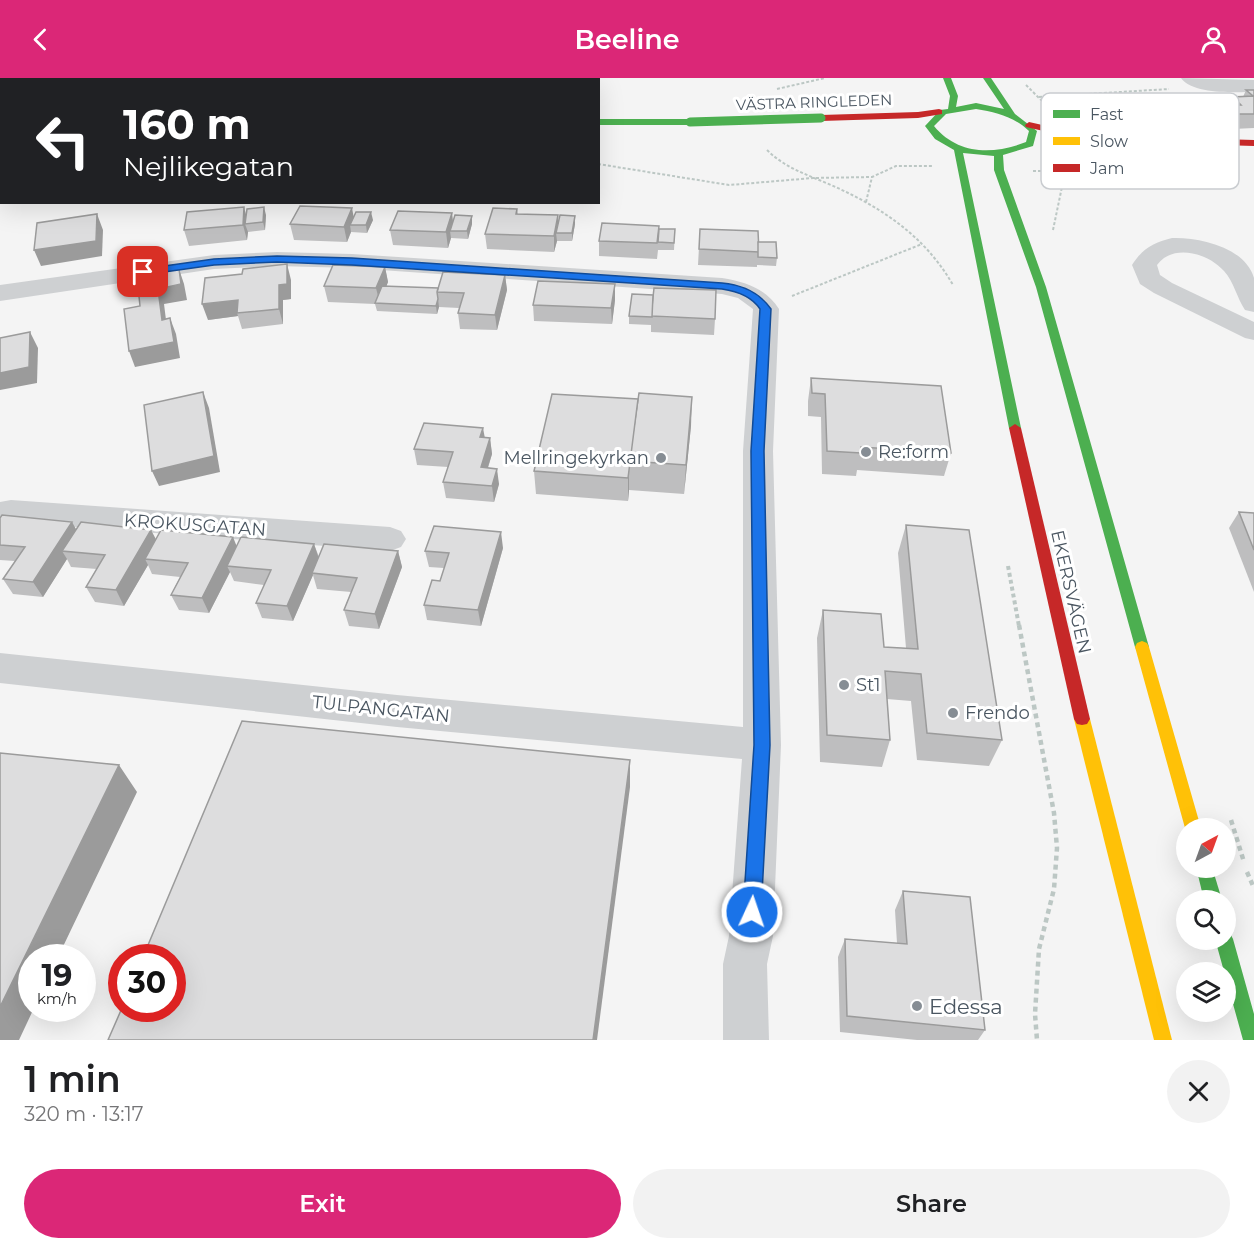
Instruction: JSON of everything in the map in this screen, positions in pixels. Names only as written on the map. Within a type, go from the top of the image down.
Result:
[{"type":"main road","points":[[936,137],[929,126],[932,119],[945,110],[954,96],[947,78]]},
{"type":"main road","points":[[987,78],[1012,115],[1029,125],[1041,128]]},
{"type":"main road","name":"VÄSTRA RINGLEDEN","points":[[820,123],[918,115],[976,106],[1012,115]]},
{"type":"main road","name":"VÄSTRA RINGLEDEN","points":[[600,122],[820,123],[913,130],[936,137],[958,149]]},
{"type":"main road","points":[[1021,149],[1030,144],[1033,138],[1033,131],[1029,125]]},
{"type":"main road","points":[[1239,143],[1254,143]]},
{"type":"main road","points":[[958,149],[998,154],[1041,146]]},
{"type":"main road","name":"EKERSVÄGEN","points":[[958,149],[1002,368],[1070,670],[1163,1040]]},
{"type":"main road","points":[[998,154],[999,170],[1041,287],[1190,818]]},
{"type":"main road","points":[[1227,950],[1252,1040]]},
{"type":"street","points":[[1196,81],[1224,87],[1254,86]]},
{"type":"street","points":[[1254,304],[1232,265],[1199,248],[1163,247],[1149,255],[1144,265],[1149,279],[1163,288],[1254,332]]},
{"type":"street","points":[[0,292],[214,262],[277,259],[352,261],[722,286],[738,288],[753,295],[766,309],[758,451],[762,745],[751,936],[745,964],[745,1037]]},
{"type":"street","name":"KROKUSGATAN","points":[[0,513],[11,511],[390,539]]},
{"type":"street","name":"TULPANGATAN","points":[[0,668],[397,711],[762,745]]},
{"type":"path","points":[[771,92],[785,85],[825,78]]},
{"type":"path","points":[[1104,93],[1171,89],[1196,81]]},
{"type":"path","points":[[763,141],[767,150],[779,161],[866,202],[897,222],[937,257],[953,286]]},
{"type":"path","points":[[600,164],[729,185],[813,178],[872,177],[896,166],[937,166]]},
{"type":"path","points":[[1028,171],[1041,171]]},
{"type":"path","points":[[866,202],[872,177]]},
{"type":"path","points":[[762,304],[779,301],[922,244]]},
{"type":"path","points":[[1006,555],[1054,813],[1057,848],[1054,889],[1040,950],[1035,1014],[1037,1040]]},
{"type":"building","points":[[1246,90],[1254,90],[1254,114],[1239,114],[1239,105],[1241,105],[1239,97],[1253,96]]},
{"type":"building","points":[[300,206],[352,208],[344,227],[290,224]]},
{"type":"building","points":[[244,207],[243,225],[184,230],[187,212]]},
{"type":"building","points":[[264,207],[263,222],[245,224],[247,209]]},
{"type":"building","points":[[493,208],[517,209],[516,214],[558,215],[554,236],[485,234]]},
{"type":"building","points":[[398,211],[452,213],[446,232],[390,230]]},
{"type":"building","points":[[356,212],[371,212],[366,225],[350,225]]},
{"type":"building","points":[[97,214],[96,241],[34,250],[37,223]]},
{"type":"building","points":[[455,215],[472,216],[467,231],[450,231]]},
{"type":"building","points":[[560,215],[575,216],[572,233],[556,233]]},
{"type":"building","points":[[602,223],[659,226],[657,243],[599,241]]},
{"type":"building","points":[[659,229],[675,229],[674,243],[658,242]]},
{"type":"building","points":[[700,229],[758,231],[759,252],[699,249]]},
{"type":"building","points":[[758,242],[776,242],[777,258],[758,257]]},
{"type":"building","points":[[287,264],[287,284],[279,285],[279,309],[237,313],[238,300],[202,304],[205,278],[242,274],[243,269]]},
{"type":"building","points":[[333,265],[385,267],[376,288],[324,286]]},
{"type":"building","points":[[179,269],[181,284],[158,289],[162,320],[170,318],[174,342],[129,351],[124,309],[140,306],[137,277]]},
{"type":"building","points":[[443,272],[505,275],[495,315],[458,313],[464,293],[437,292]]},
{"type":"building","points":[[538,281],[615,284],[611,308],[533,305]]},
{"type":"building","points":[[382,286],[438,288],[436,306],[375,303]]},
{"type":"building","points":[[654,288],[716,290],[715,319],[651,316]]},
{"type":"building","points":[[632,294],[653,295],[652,317],[629,316]]},
{"type":"building","points":[[30,332],[29,367],[0,373],[0,338]]},
{"type":"building","points":[[811,378],[941,386],[951,453],[861,447],[861,453],[827,451],[825,394],[812,393]]},
{"type":"building","points":[[203,392],[214,456],[152,471],[144,405]]},
{"type":"building","points":[[639,393],[692,397],[686,465],[629,461]]},
{"type":"building","points":[[552,394],[638,399],[628,478],[534,471]]},
{"type":"building","points":[[424,423],[483,428],[480,437],[490,438],[481,467],[497,469],[492,486],[443,482],[453,452],[414,449]]},
{"type":"building","points":[[1239,512],[1254,513],[1254,550]]},
{"type":"building","points":[[2,515],[72,522],[33,582],[3,579],[25,547],[0,545]]},
{"type":"building","points":[[81,522],[151,530],[116,590],[86,587],[105,555],[62,551]]},
{"type":"building","points":[[906,525],[969,530],[1002,740],[927,733],[921,674],[885,671],[890,740],[827,735],[823,610],[881,614],[884,647],[918,649]]},
{"type":"building","points":[[434,526],[501,532],[478,610],[424,605],[432,580],[440,581],[449,553],[425,551]]},
{"type":"building","points":[[161,530],[233,537],[202,598],[171,595],[188,563],[145,559]]},
{"type":"building","points":[[241,537],[314,544],[287,606],[256,603],[271,570],[227,566]]},
{"type":"building","points":[[324,544],[398,551],[375,614],[344,610],[357,578],[312,573]]},
{"type":"building","points":[[242,721],[630,760],[593,1040],[108,1040],[116,1022],[186,1022],[186,944],[148,944]]},
{"type":"building","points":[[0,753],[119,765],[31,944],[18,944],[18,970],[0,1007]]},
{"type":"building","points":[[903,891],[970,897],[985,1030],[847,1016],[845,939],[907,944]]},
{"type":"traffic: fast","points":[[947,78],[954,96],[952,108]]},
{"type":"traffic: fast","points":[[987,78],[1012,115]]},
{"type":"traffic: fast","points":[[976,106],[1000,111],[1021,120],[1033,131],[1030,144],[1003,152],[975,153],[949,145],[929,126],[943,112],[976,106]]},
{"type":"traffic: fast","points":[[690,122],[821,118]]},
{"type":"traffic: fast","points":[[600,122],[690,122]]},
{"type":"traffic: fast","points":[[958,149],[1015,428]]},
{"type":"traffic: fast","points":[[998,154],[999,170],[1041,287],[1142,647]]},
{"type":"traffic: fast","points":[[1207,878],[1210,890]]},
{"type":"traffic: fast","points":[[1227,950],[1252,1040]]},
{"type":"traffic: slow","points":[[1142,647],[1190,818]]},
{"type":"traffic: slow","points":[[1082,719],[1163,1040]]},
{"type":"traffic: jam","points":[[821,118],[918,115],[939,112]]},
{"type":"traffic: jam","points":[[1029,125],[1041,128]]},
{"type":"traffic: jam","points":[[1239,143],[1254,143]]},
{"type":"traffic: jam","points":[[1015,428],[1082,719]]},
{"type":"place","name":"Re:form","points":[[866,452]]},
{"type":"place","name":"Mellringekyrkan","points":[[661,458]]},
{"type":"place","name":"St1","points":[[844,685]]},
{"type":"place","name":"Frendo","points":[[953,713]]},
{"type":"place","name":"Edessa","points":[[917,1006]]},
{"type":"route","points":[[143,272],[214,262],[277,259],[352,261],[722,286],[738,288],[760,301],[766,309],[758,451],[762,745],[752,912]]}]
